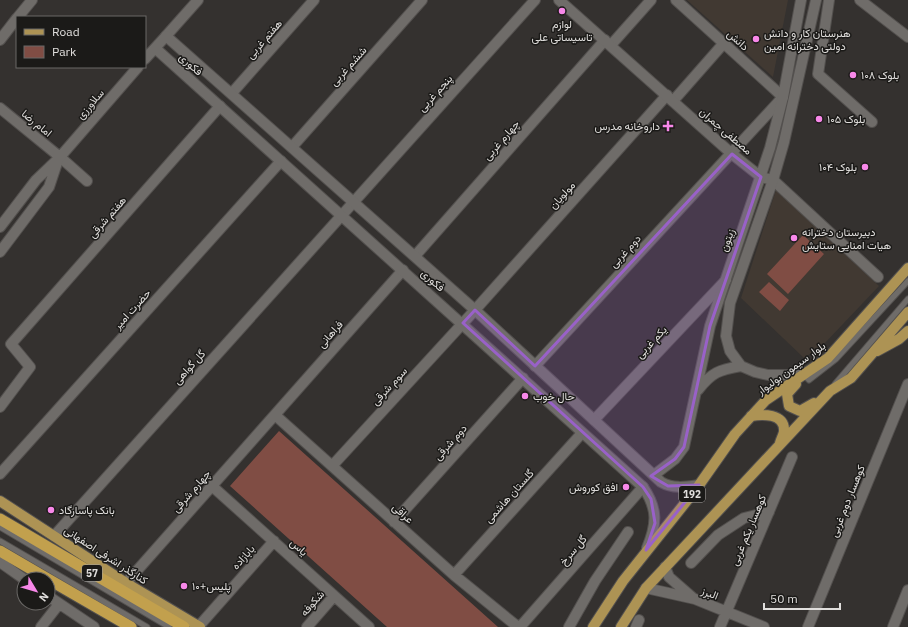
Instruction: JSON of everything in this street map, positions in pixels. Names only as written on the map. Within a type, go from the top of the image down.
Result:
[{"type":"highway","name":"57","points":[[0,519],[184,627]]},
{"type":"highway","name":"57","points":[[0,551],[34,571]]},
{"type":"highway","name":"57","points":[[56,584],[131,627]]},
{"type":"main road","name":"بلوار سیمون بولیوار","points":[[593,627],[623,581],[646,550],[699,485],[735,434],[766,400],[828,358],[908,268]]},
{"type":"main road","name":"192","points":[[620,627],[646,588],[665,567],[830,392],[851,378],[908,312]]},
{"type":"main road","points":[[871,354],[904,339],[908,331]]},
{"type":"main road","points":[[804,375],[787,394],[787,402],[792,408],[800,411],[804,410],[830,392]]},
{"type":"main road","points":[[751,416],[763,414],[771,415],[783,424],[784,430],[778,446]]},
{"type":"main road","name":"کنارگذر اشرفی اصفهانی","points":[[0,501],[126,583],[199,627]]},
{"type":"street","points":[[20,16],[32,0]]},
{"type":"street","points":[[146,58],[198,0]]},
{"type":"street","name":"هفتم غربی","points":[[232,94],[314,0]]},
{"type":"street","name":"ششم غربی","points":[[292,147],[422,0]]},
{"type":"street","name":"پنجم غربی","points":[[342,215],[535,0]]},
{"type":"street","name":"مصطفی چمران","points":[[559,0],[732,154],[761,177],[773,180],[878,277]]},
{"type":"street","name":"چهارم غربی","points":[[415,256],[608,43],[650,0]]},
{"type":"street","name":"دانش","points":[[676,0],[783,97]]},
{"type":"street","name":"زیتون","points":[[654,475],[675,459],[684,447],[710,326],[761,177],[783,97],[801,0]]},
{"type":"street","points":[[804,375],[768,375],[754,372],[741,366],[730,351],[726,336],[730,303],[773,180],[784,142],[816,0]]},
{"type":"street","points":[[829,0],[818,74],[872,122]]},
{"type":"street","points":[[860,0],[908,37]]},
{"type":"street","points":[[0,40],[16,20]]},
{"type":"street","name":"فکوری","points":[[166,36],[415,256],[654,475],[668,486],[681,488],[699,485]]},
{"type":"street","name":"مولویان","points":[[463,323],[670,98],[724,43]]},
{"type":"street","name":"فکوری","points":[[155,48],[463,323],[643,487],[651,498],[655,524],[646,550]]},
{"type":"street","name":"سلاورزی","points":[[0,227],[36,180],[60,157],[137,68]]},
{"type":"street","name":"دوم غربی","points":[[535,366],[783,97]]},
{"type":"street","name":"هفتم شرقی","points":[[0,407],[30,367],[11,344],[220,106]]},
{"type":"street","name":"امام رضا","points":[[0,108],[87,181]]},
{"type":"street","name":"سلاورزی","points":[[0,252],[49,187],[60,157]]},
{"type":"street","name":"حضرت امیر","points":[[0,474],[281,161]]},
{"type":"street","name":"گل گواهی","points":[[54,536],[342,215]]},
{"type":"street","name":"فراهانی","points":[[275,415],[403,270]]},
{"type":"street","name":"یکم غربی","points":[[594,420],[726,280]]},
{"type":"street","name":"سوم شرقی","points":[[332,466],[463,323]]},
{"type":"street","points":[[697,390],[708,377],[717,371],[741,366]]},
{"type":"street","name":"دوم شرقی","points":[[394,522],[523,378]]},
{"type":"street","name":"کوهسار دوم غربی","points":[[808,627],[908,384]]},
{"type":"street","name":"عراقی","points":[[275,415],[394,522],[454,574],[519,627]]},
{"type":"street","name":"چهارم شرقی","points":[[126,583],[275,415]]},
{"type":"street","name":"گلستان هاشمی","points":[[454,574],[582,433]]},
{"type":"street","name":"کوهسار یکم غربی","points":[[720,627],[792,457]]},
{"type":"street","name":"یاس","points":[[212,486],[369,627]]},
{"type":"street","name":"گل سرخ","points":[[519,627],[643,487]]},
{"type":"street","points":[[691,563],[718,535],[744,518],[769,512]]},
{"type":"street","points":[[569,627],[595,581],[628,532]]},
{"type":"street","name":"بابازاده","points":[[199,627],[274,541]]},
{"type":"street","points":[[0,562],[16,573]]},
{"type":"street","points":[[665,567],[669,577],[694,599]]},
{"type":"street","name":"البرز","points":[[646,588],[694,599],[764,627]]},
{"type":"street","points":[[893,627],[908,590]]},
{"type":"street","name":"شکوفه","points":[[307,627],[334,596]]},
{"type":"street","points":[[56,602],[94,627]]},
{"type":"street","points":[[41,627],[59,604]]},
{"type":"lane","points":[[804,375],[809,380],[836,359],[908,281]]},
{"type":"lane","points":[[830,392],[847,369],[908,299]]},
{"type":"lane","points":[[0,527],[168,627]]},
{"type":"lane","points":[[0,541],[147,627]]},
{"type":"highlighted area","points":[[732,154],[761,177],[710,326],[684,447],[675,459],[651,476],[668,486],[699,485],[646,550],[655,523],[651,499],[643,487],[463,323],[475,310],[535,366]]},
{"type":"shaded area","name":"هنرستان کار و دانش دولتی دخترانه امین","points":[[687,0],[788,0],[773,77]]},
{"type":"shaded area","name":"دبیرستان دخترانه هیات امنایی ستایش","points":[[776,190],[879,286],[824,344],[804,358],[741,298]]},
{"type":"green space","points":[[803,235],[824,254],[788,294],[767,274]]},
{"type":"green space","points":[[769,282],[789,300],[780,311],[759,292]]},
{"type":"green space","points":[[279,431],[498,627],[387,627],[230,486]]},
{"type":"place","name":"لوازم تاسیساتی علی","points":[[562,11]]},
{"type":"place","name":"هنرستان کار و دانش دولتی دخترانه امین","points":[[756,39]]},
{"type":"place","name":"بلوک ۱۰۸","points":[[853,75]]},
{"type":"place","name":"بلوک ۱۰۵","points":[[819,119]]},
{"type":"place","name":"داروخانه مدرس","points":[[668,126]]},
{"type":"place","name":"بلوک ۱۰۴","points":[[865,167]]},
{"type":"place","name":"دبیرستان دخترانه هیات امنایی ستایش","points":[[794,238]]},
{"type":"place","name":"حال خوب","points":[[525,396]]},
{"type":"place","name":"افق کوروش","points":[[626,487]]},
{"type":"place","name":"بانک پاسارگاد","points":[[51,510]]},
{"type":"place","name":"پلیس+۱۰","points":[[184,586]]}]
